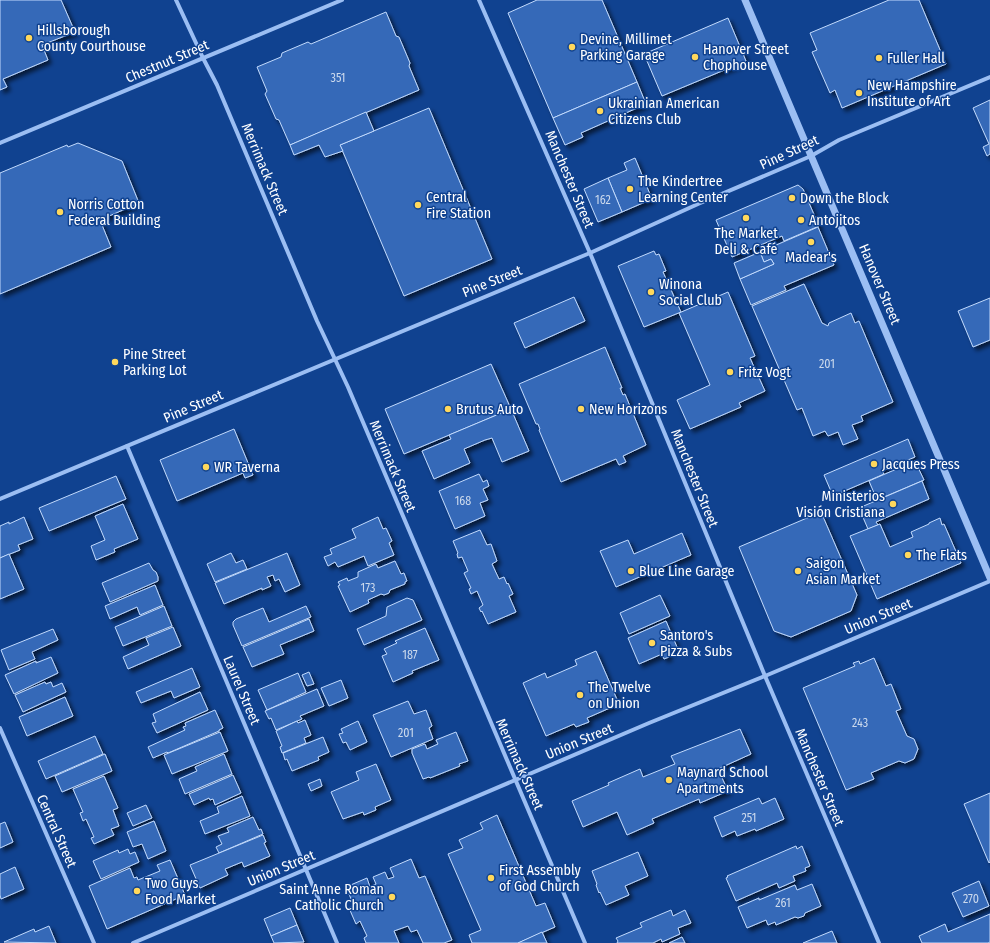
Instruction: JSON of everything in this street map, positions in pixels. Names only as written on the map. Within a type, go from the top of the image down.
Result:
[{"type":"street","name":"Merrimack Street","points":[[176,0],[203,58],[218,85],[317,321],[335,359],[585,943]]},
{"type":"street","name":"Chestnut Street","points":[[0,143],[342,0]]},
{"type":"street","name":"Manchester Street","points":[[480,0],[590,253],[765,676],[879,943]]},
{"type":"street","name":"Hanover Street","points":[[745,0],[990,578]]},
{"type":"street","name":"Pine Street","points":[[0,499],[590,253],[698,204],[811,156],[839,140],[990,77]]},
{"type":"street","name":"Laurel Street","points":[[127,446],[337,943]]},
{"type":"street","name":"Union Street","points":[[133,943],[649,723],[765,676],[990,581]]},
{"type":"street","name":"Central Street","points":[[0,728],[94,943]]},
{"type":"building","name":"Hillsborough County Courthouse","points":[[0,0],[61,0],[75,32],[42,45],[48,60],[3,79],[7,87],[0,90]]},
{"type":"building","name":"Devine, Millimet Parking Garage","points":[[537,0],[602,0],[637,82],[553,118],[508,13]]},
{"type":"building","name":"Fuller Hall","points":[[889,0],[919,0],[946,64],[842,108],[835,90],[830,93],[812,52],[817,50],[810,33]]},
{"type":"building","points":[[386,12],[410,63],[409,66],[419,90],[290,145],[265,94],[267,91],[257,67],[281,57],[282,53],[308,42],[311,44]]},
{"type":"building","name":"Hanover Street Chophouse","points":[[728,18],[746,61],[662,96],[644,54]]},
{"type":"building","name":"Ukrainian American Citizens Club","points":[[637,82],[646,104],[581,133],[583,137],[565,145],[553,118]]},
{"type":"building","points":[[990,100],[990,154],[987,156],[983,147],[989,144],[973,108]]},
{"type":"building","name":"Central Fire Station","points":[[429,108],[492,259],[404,296],[340,145]]},
{"type":"building","points":[[366,112],[374,131],[340,145],[343,151],[325,157],[319,145],[294,155],[290,145]]},
{"type":"building","name":"Norris Cotton Federal Building","points":[[78,143],[122,161],[139,203],[100,220],[111,247],[0,294],[0,173],[67,145],[68,147]]},
{"type":"building","name":"The Kindertree Learning Center","points":[[635,158],[652,199],[622,212],[608,178],[627,170],[624,163]]},
{"type":"building","points":[[608,178],[622,212],[598,222],[584,189]]},
{"type":"building","points":[[798,185],[803,189],[819,226],[784,241],[782,236],[732,257],[716,220]]},
{"type":"building","points":[[818,227],[834,265],[784,286],[786,290],[751,305],[740,279],[774,264],[771,259],[764,262],[760,252]]},
{"type":"building","name":"Winona Social Club","points":[[654,251],[656,255],[659,254],[666,271],[663,272],[681,312],[644,327],[618,266]]},
{"type":"building","points":[[760,252],[764,262],[771,259],[774,264],[740,279],[734,263]]},
{"type":"building","points":[[804,284],[822,323],[828,326],[829,323],[851,313],[855,323],[859,321],[893,402],[861,416],[863,421],[852,425],[858,439],[843,445],[838,432],[828,436],[825,431],[813,436],[802,408],[797,410],[752,306]]},
{"type":"building","name":"Fritz Vogt","points":[[728,292],[755,356],[750,358],[765,391],[739,403],[741,407],[690,429],[677,400],[710,385],[679,313]]},
{"type":"building","points":[[574,297],[585,321],[525,348],[514,323]]},
{"type":"building","points":[[990,298],[990,340],[973,347],[958,311]]},
{"type":"building","name":"New Horizons","points":[[605,347],[622,388],[620,388],[623,395],[625,394],[646,445],[623,456],[626,462],[619,465],[616,459],[561,482],[539,430],[538,424],[536,424],[519,384]]},
{"type":"building","name":"Brutus Auto","points":[[491,364],[511,409],[404,454],[385,409]]},
{"type":"building","points":[[511,409],[529,451],[502,462],[492,438],[485,440],[464,449],[470,463],[434,479],[422,451],[451,439],[449,435]]},
{"type":"building","name":"WR Taverna","points":[[234,429],[253,475],[245,478],[243,473],[177,501],[160,460]]},
{"type":"building","name":"Jacques Press","points":[[908,439],[915,457],[882,471],[884,474],[833,496],[824,475]]},
{"type":"building","points":[[915,461],[924,480],[877,500],[869,481]]},
{"type":"building","points":[[479,474],[483,482],[487,480],[489,486],[483,489],[488,500],[480,503],[485,516],[455,529],[439,491]]},
{"type":"building","points":[[116,476],[126,499],[49,531],[39,508]]},
{"type":"building","name":"Ministerios Visión Cristiana","points":[[922,481],[929,499],[876,522],[878,525],[868,529],[859,508]]},
{"type":"building","points":[[123,504],[138,539],[114,549],[115,552],[96,560],[91,546],[105,540],[95,516]]},
{"type":"building","name":"Saigon Asian Market","points":[[821,512],[857,595],[851,611],[791,637],[774,631],[739,547]]},
{"type":"building","points":[[24,517],[33,539],[18,545],[20,550],[0,558],[0,526],[9,522],[9,524]]},
{"type":"building","points":[[378,517],[383,529],[386,528],[392,541],[389,543],[394,555],[368,566],[364,556],[338,567],[335,562],[328,566],[324,557],[332,554],[330,549],[356,538],[352,529]]},
{"type":"building","name":"The Flats","points":[[940,518],[961,563],[877,599],[850,536],[880,524],[890,547],[913,537],[911,532]]},
{"type":"building","points":[[480,530],[487,545],[491,544],[497,561],[492,564],[499,579],[504,577],[513,594],[509,596],[516,612],[488,624],[479,608],[483,605],[477,591],[471,594],[469,589],[471,588],[464,573],[468,571],[462,557],[458,558],[458,553],[453,541]]},
{"type":"building","name":"Blue Line Garage","points":[[682,533],[691,555],[616,587],[600,551],[628,540],[634,554]]},
{"type":"building","points":[[231,553],[236,563],[243,560],[247,569],[215,582],[207,564]]},
{"type":"building","points":[[287,553],[300,585],[285,592],[279,579],[275,581],[273,575],[267,577],[271,586],[262,590],[262,588],[224,604],[215,583]]},
{"type":"building","points":[[9,554],[24,589],[0,599],[0,558]]},
{"type":"building","points":[[395,561],[401,574],[404,573],[407,581],[405,584],[390,590],[389,593],[384,595],[381,594],[368,600],[369,603],[350,612],[338,586],[340,585],[338,582],[347,578],[348,581],[358,577],[358,572],[376,564],[378,568]]},
{"type":"building","points":[[149,563],[156,572],[158,581],[110,602],[102,583]]},
{"type":"building","points":[[155,585],[163,605],[140,615],[137,607],[110,619],[105,606]]},
{"type":"building","points":[[660,595],[670,616],[629,634],[620,613]]},
{"type":"building","points":[[407,598],[413,600],[422,620],[364,645],[357,629],[386,616],[387,607]]},
{"type":"building","points":[[164,606],[172,626],[123,646],[115,627]]},
{"type":"building","points":[[306,606],[311,617],[242,646],[233,625],[233,622],[236,619],[263,608],[269,622]]},
{"type":"building","points":[[309,619],[314,631],[280,645],[284,654],[252,667],[243,647]]},
{"type":"building","name":"Santoro's Pizza & Subs","points":[[666,621],[677,647],[667,652],[669,657],[664,659],[662,654],[639,664],[628,638]]},
{"type":"building","points":[[173,627],[181,646],[128,669],[123,657],[149,645],[146,638]]},
{"type":"building","points":[[425,628],[439,660],[412,671],[413,673],[393,682],[382,656],[387,654],[384,649],[397,643],[395,641]]},
{"type":"building","points":[[53,629],[58,640],[32,652],[35,659],[9,670],[1,650]]},
{"type":"building","points":[[596,651],[619,704],[587,718],[589,722],[576,727],[574,724],[546,736],[523,683],[545,673],[547,678],[577,665],[575,660]]},
{"type":"building","points":[[51,657],[58,673],[14,694],[5,675],[36,661],[36,663]]},
{"type":"building","points":[[874,658],[886,686],[891,684],[901,709],[896,711],[907,736],[914,739],[918,749],[914,759],[905,763],[899,761],[871,773],[874,779],[846,790],[803,688],[855,666],[853,663],[859,661],[860,664]]},
{"type":"building","points":[[192,668],[200,687],[174,698],[171,691],[141,703],[136,692]]},
{"type":"building","points":[[309,672],[314,684],[307,686],[302,675]]},
{"type":"building","points":[[298,673],[306,692],[267,710],[258,690]]},
{"type":"building","points":[[341,680],[348,698],[329,706],[321,688]]},
{"type":"building","points":[[45,682],[46,684],[51,682],[53,687],[62,683],[66,692],[23,712],[15,695]]},
{"type":"building","points":[[317,689],[324,706],[300,716],[302,719],[276,730],[271,718],[269,719],[265,711]]},
{"type":"building","points":[[200,692],[208,710],[157,733],[152,723],[156,722],[153,714]]},
{"type":"building","points":[[65,697],[73,716],[27,736],[19,717]]},
{"type":"building","points":[[408,701],[414,714],[426,710],[432,726],[429,728],[433,739],[391,757],[373,715]]},
{"type":"building","points":[[215,710],[223,728],[168,753],[167,752],[153,758],[148,747],[185,730],[183,727],[186,726],[185,723]]},
{"type":"building","points":[[305,720],[311,735],[304,738],[306,743],[282,753],[280,747],[282,746],[276,731],[297,721],[298,723]]},
{"type":"building","points":[[358,721],[367,742],[350,750],[346,742],[343,743],[339,734],[343,733],[341,729]]},
{"type":"building","name":"Maynard School Apartments","points":[[740,729],[751,754],[718,769],[728,791],[700,803],[699,799],[652,819],[654,823],[627,835],[617,812],[583,827],[572,801],[609,785],[608,783],[640,769],[643,777],[675,764],[671,756]]},
{"type":"building","points":[[220,732],[228,751],[172,774],[164,755]]},
{"type":"building","points":[[456,732],[468,761],[459,764],[460,766],[430,778],[423,779],[412,753],[412,749],[425,744],[427,749],[438,744],[436,740]]},
{"type":"building","points":[[95,736],[103,754],[46,779],[38,761]]},
{"type":"building","points":[[323,737],[329,752],[318,757],[319,760],[292,771],[287,759],[285,760],[283,753]]},
{"type":"building","points":[[105,754],[112,771],[62,792],[55,776]]},
{"type":"building","points":[[224,754],[232,774],[185,794],[179,779],[197,771],[195,767]]},
{"type":"building","points":[[376,764],[391,800],[375,807],[376,810],[364,815],[363,812],[343,819],[331,792],[359,780],[356,772]]},
{"type":"building","points":[[233,775],[241,793],[215,805],[213,799],[210,800],[209,798],[194,805],[189,794]]},
{"type":"building","points":[[104,776],[118,808],[113,810],[119,826],[111,829],[114,835],[94,844],[91,838],[94,837],[86,819],[83,821],[80,813],[83,812],[73,789]]},
{"type":"building","points":[[320,779],[322,786],[311,791],[308,784]]},
{"type":"building","points":[[990,793],[990,862],[989,863],[964,804]]},
{"type":"building","points":[[242,796],[250,816],[205,834],[200,821],[219,813],[217,807]]},
{"type":"building","points":[[759,798],[762,804],[775,798],[784,819],[756,831],[755,829],[737,836],[735,831],[722,837],[714,817]]},
{"type":"building","points":[[146,805],[152,818],[133,826],[127,813]]},
{"type":"building","name":"First Assembly of God Church","points":[[497,815],[536,906],[545,903],[555,927],[518,943],[472,943],[469,935],[481,930],[448,854],[463,848],[459,840],[483,829],[480,823]]},
{"type":"building","points":[[253,817],[259,830],[261,829],[263,834],[219,853],[216,847],[222,844],[218,836],[229,832],[227,828]]},
{"type":"building","points":[[154,821],[166,851],[148,859],[142,844],[133,847],[127,832]]},
{"type":"building","points":[[5,822],[13,842],[0,848],[0,824]]},
{"type":"building","points":[[263,835],[266,842],[264,843],[270,856],[244,867],[242,862],[225,869],[228,875],[200,888],[190,865]]},
{"type":"building","points":[[796,846],[797,849],[802,846],[810,866],[805,868],[806,871],[793,876],[795,881],[779,888],[777,883],[736,901],[726,878],[728,877],[727,876]]},
{"type":"building","points":[[128,849],[130,854],[135,852],[139,862],[101,879],[93,861],[118,850],[119,853]]},
{"type":"building","points":[[638,852],[648,876],[625,886],[629,895],[606,905],[600,892],[599,893],[592,871]]},
{"type":"building","name":"Saint Anne Roman Catholic Church","points":[[411,859],[419,878],[425,876],[452,940],[444,943],[423,943],[417,930],[411,932],[408,926],[394,931],[399,943],[366,943],[364,938],[367,936],[360,921],[356,924],[349,908],[354,906],[346,887],[367,878],[370,887],[376,884],[373,877],[385,872],[388,879],[394,877],[390,868]]},
{"type":"building","name":"Two Guys Food Market","points":[[170,860],[185,895],[107,929],[89,886],[130,868],[134,878],[137,877],[138,880],[160,871],[157,865]]},
{"type":"building","points":[[15,867],[24,889],[1,899],[0,874]]},
{"type":"building","points":[[979,881],[989,906],[963,917],[952,893]]},
{"type":"building","points":[[812,884],[821,906],[805,913],[804,916],[798,918],[795,917],[776,925],[775,922],[768,925],[766,920],[747,928],[738,907],[795,885],[797,890]]},
{"type":"building","points":[[290,908],[297,925],[271,936],[264,919]]},
{"type":"building","points":[[671,910],[673,916],[685,910],[691,923],[678,928],[680,934],[662,942],[661,939],[653,943],[617,943],[618,941],[616,938],[642,927],[640,923]]},
{"type":"building","points":[[990,914],[990,942],[988,943],[922,943],[919,936],[945,924],[948,932]]},
{"type":"building","points":[[297,925],[304,942],[274,943],[271,936]]},
{"type":"building","points":[[49,926],[56,943],[4,942],[34,929],[35,932]]},
{"type":"building","points":[[832,931],[837,943],[803,943]]},
{"type":"building","points":[[542,932],[547,943],[518,943]]},
{"type":"building","points":[[682,937],[685,943],[669,943]]},
{"type":"place","name":"Hillsborough County Courthouse","points":[[29,38]]},
{"type":"place","name":"Devine, Millimet Parking Garage","points":[[572,47]]},
{"type":"place","name":"Hanover Street Chophouse","points":[[695,57]]},
{"type":"place","name":"Fuller Hall","points":[[879,58]]},
{"type":"place","name":"New Hampshire Institute of Art","points":[[859,93]]},
{"type":"place","name":"Ukrainian American Citizens Club","points":[[600,111]]},
{"type":"place","name":"The Kindertree Learning Center","points":[[630,189]]},
{"type":"place","name":"Down the Block","points":[[792,198]]},
{"type":"place","name":"Central Fire Station","points":[[418,205]]},
{"type":"place","name":"Norris Cotton Federal Building","points":[[60,212]]},
{"type":"place","name":"The Market Deli & Café","points":[[746,218]]},
{"type":"place","name":"Antojitos","points":[[801,220]]},
{"type":"place","name":"Madear's","points":[[811,242]]},
{"type":"place","name":"Winona Social Club","points":[[651,292]]},
{"type":"place","name":"Pine Street Parking Lot","points":[[115,362]]},
{"type":"place","name":"Fritz Vogt","points":[[730,372]]},
{"type":"place","name":"Brutus Auto","points":[[448,409]]},
{"type":"place","name":"New Horizons","points":[[581,409]]},
{"type":"place","name":"Jacques Press","points":[[874,464]]},
{"type":"place","name":"WR Taverna","points":[[206,467]]},
{"type":"place","name":"Ministerios Visión Cristiana","points":[[893,504]]},
{"type":"place","name":"The Flats","points":[[908,555]]},
{"type":"place","name":"Blue Line Garage","points":[[631,571]]},
{"type":"place","name":"Saigon Asian Market","points":[[798,571]]},
{"type":"place","name":"Santoro's Pizza & Subs","points":[[652,643]]},
{"type":"place","name":"The Twelve on Union","points":[[580,695]]},
{"type":"place","name":"Maynard School Apartments","points":[[669,780]]},
{"type":"place","name":"First Assembly of God Church","points":[[491,878]]},
{"type":"place","name":"Two Guys Food Market","points":[[137,891]]},
{"type":"place","name":"Saint Anne Roman Catholic Church","points":[[392,897]]}]
